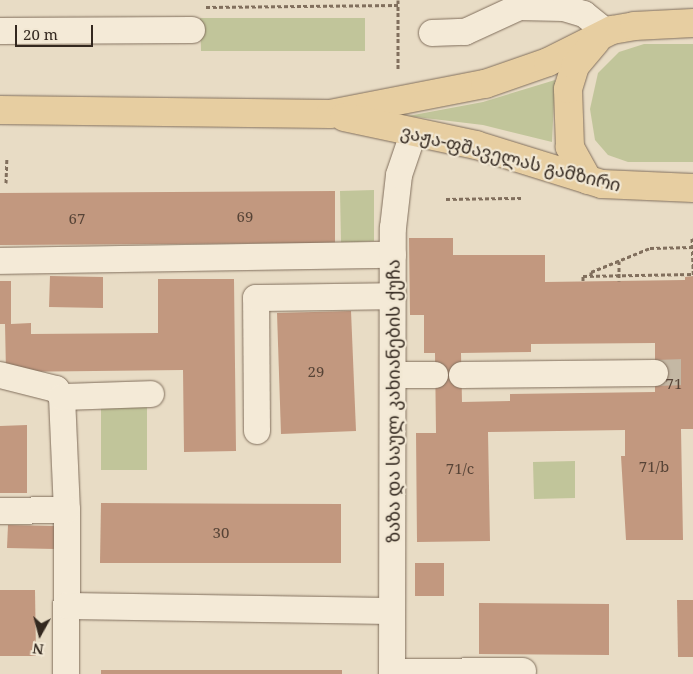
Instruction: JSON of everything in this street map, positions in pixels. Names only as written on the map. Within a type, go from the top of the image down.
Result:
[{"type":"main road","name":"ვაჟა-ფშაველას გამზირი","points":[[330,114],[485,84],[548,62],[604,33],[634,26],[693,23]]},
{"type":"main road","points":[[588,180],[570,147],[568,89],[575,66],[604,33]]},
{"type":"main road","name":"ვაჟა-ფშაველას გამზირი","points":[[0,110],[330,114],[414,131],[522,158],[588,180],[630,188],[693,188]]},
{"type":"street","points":[[432,33],[465,32],[519,7],[564,8],[584,14],[604,33]]},
{"type":"street","points":[[0,32],[192,30]]},
{"type":"street","name":"ზაზა და საულ კახიანების ქუჩა","points":[[392,673],[393,256],[399,175],[414,131]]},
{"type":"street","points":[[0,261],[393,256]]},
{"type":"street","points":[[257,432],[256,298],[392,296]]},
{"type":"street","points":[[462,375],[655,373]]},
{"type":"street","points":[[0,375],[56,389],[62,397],[67,510],[66,674]]},
{"type":"street","points":[[393,375],[435,375]]},
{"type":"street","points":[[62,397],[151,394]]},
{"type":"street","points":[[0,511],[67,510]]},
{"type":"street","points":[[66,606],[392,612]]},
{"type":"street","points":[[392,673],[523,671]]},
{"type":"path","points":[[398,0],[398,70]]},
{"type":"path","points":[[6,183],[7,159]]},
{"type":"path","points":[[446,199],[521,198]]},
{"type":"path","points":[[583,282],[583,276],[693,275],[692,238]]},
{"type":"path","points":[[591,276],[591,272],[650,248],[693,247]]},
{"type":"path","points":[[619,261],[619,281]]},
{"type":"green space","points":[[200,18],[365,18],[365,51],[201,51]]},
{"type":"green space","points":[[644,44],[693,44],[693,162],[628,162],[608,155],[595,140],[590,109],[598,73],[619,52]]},
{"type":"green space","points":[[555,80],[552,142],[483,125],[408,116],[483,102]]},
{"type":"green space","points":[[374,190],[374,241],[341,243],[340,191]]},
{"type":"green space","points":[[101,401],[147,401],[147,470],[101,470]]},
{"type":"green space","points":[[575,461],[575,498],[534,499],[533,462]]},
{"type":"building","points":[[335,191],[335,243],[0,245],[0,193]]},
{"type":"building","points":[[409,238],[453,238],[453,255],[545,255],[545,282],[685,280],[685,277],[693,276],[693,429],[681,429],[683,540],[626,540],[621,456],[625,456],[625,430],[488,432],[490,541],[417,542],[416,433],[436,433],[435,353],[424,353],[424,315],[410,315]],"holes":[[[655,343],[655,392],[510,394],[510,401],[462,402],[461,353],[531,352],[531,344]]]},
{"type":"building","points":[[50,276],[103,277],[103,308],[49,307]]},
{"type":"building","points":[[158,279],[234,279],[236,451],[184,452],[183,370],[6,372],[5,324],[0,324],[0,281],[11,281],[11,324],[31,323],[31,334],[158,333]]},
{"type":"building","points":[[351,311],[356,431],[281,434],[277,313]]},
{"type":"building","points":[[27,425],[27,493],[0,493],[0,426]]},
{"type":"building","points":[[101,503],[341,504],[341,563],[100,563]]},
{"type":"building","points":[[8,525],[55,526],[55,549],[7,548]]},
{"type":"building","points":[[415,563],[444,563],[444,596],[415,596]]},
{"type":"building","points":[[0,590],[35,590],[36,656],[0,656]]},
{"type":"building","points":[[677,600],[693,600],[693,657],[678,657]]},
{"type":"building","points":[[479,603],[609,604],[609,655],[479,654]]},
{"type":"building","points":[[101,670],[342,670],[342,674],[101,674]]},
{"type":"tunnel","points":[[655,373],[693,372]]}]
